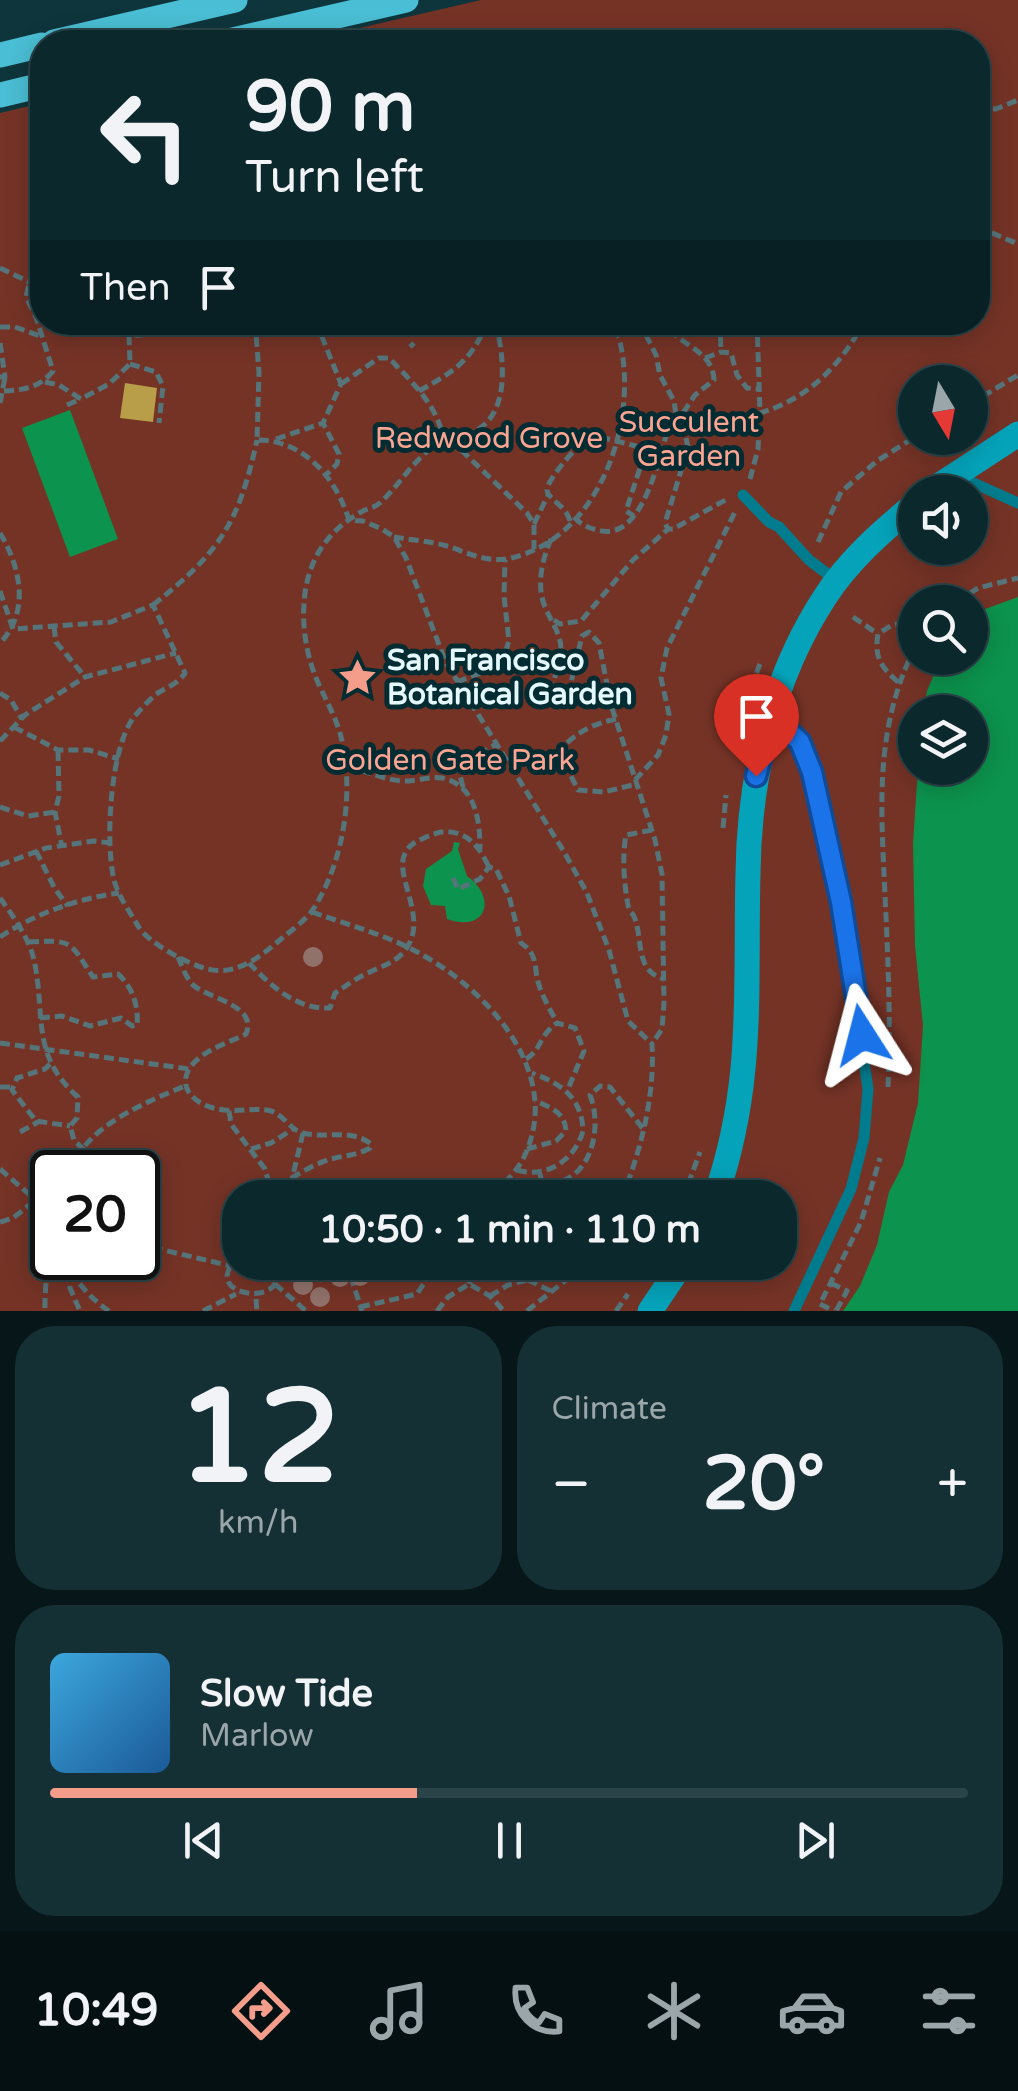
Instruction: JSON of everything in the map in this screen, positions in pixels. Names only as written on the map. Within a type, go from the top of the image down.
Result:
[{"type":"main road","points":[[106,30],[235,0]]},
{"type":"main road","points":[[276,30],[406,0]]},
{"type":"main road","points":[[0,55],[30,48]]},
{"type":"main road","points":[[0,95],[30,88]]},
{"type":"street","points":[[954,474],[1018,434]]},
{"type":"street","points":[[721,1180],[745,1075],[749,842],[756,776],[772,715],[798,646],[837,581],[898,519]]},
{"type":"street","points":[[650,1311],[671,1280]]},
{"type":"lane","points":[[954,474],[1018,504]]},
{"type":"lane","points":[[743,494],[837,581]]},
{"type":"lane","points":[[772,715],[800,742],[812,772],[841,902],[868,1089],[864,1138],[851,1189],[794,1311]]},
{"type":"path","points":[[990,109],[1018,100]]},
{"type":"path","points":[[990,232],[1018,244]]},
{"type":"path","points":[[0,268],[30,280],[26,297],[30,305]]},
{"type":"path","points":[[0,326],[30,334]]},
{"type":"path","points":[[36,335],[40,336],[54,371],[45,382]]},
{"type":"path","points":[[124,335],[135,335]]},
{"type":"path","points":[[13,629],[111,622],[153,605],[193,570],[227,532],[246,492],[257,440],[259,372],[255,335]]},
{"type":"path","points":[[321,335],[341,384]]},
{"type":"path","points":[[420,392],[464,364],[482,335]]},
{"type":"path","points":[[153,605],[185,674],[180,682],[154,696],[131,720],[111,804],[114,879],[142,932],[196,967],[218,972],[249,963],[311,912],[326,886],[338,851],[346,766],[331,706],[307,654],[304,611],[311,568],[334,530],[366,509],[376,507],[420,456],[443,439],[482,428],[491,417],[502,387],[498,335]]},
{"type":"path","points":[[349,520],[363,520],[394,538],[445,545],[487,559],[506,558],[551,539],[600,483],[618,439],[626,388],[618,335]]},
{"type":"path","points":[[552,619],[560,624],[581,620],[667,526],[688,448],[684,428],[677,422],[674,401],[646,335]]},
{"type":"path","points":[[548,495],[563,504],[580,524],[608,532],[620,530],[634,516],[646,495],[669,426],[677,422],[695,395],[714,380],[706,358],[674,335]]},
{"type":"path","points":[[720,335],[721,352]]},
{"type":"path","points":[[758,335],[760,413],[782,406],[816,384],[838,363],[856,335]]},
{"type":"path","points":[[67,405],[109,384],[130,364],[129,336]]},
{"type":"path","points":[[0,344],[4,391],[0,403]]},
{"type":"path","points":[[706,358],[731,353],[737,375],[747,388],[759,390]]},
{"type":"path","points":[[274,440],[323,423],[341,384],[379,358],[389,358],[420,392],[441,423],[443,439]]},
{"type":"path","points":[[130,364],[156,372],[162,386],[159,423]]},
{"type":"path","points":[[988,393],[1018,375]]},
{"type":"path","points":[[4,391],[45,382],[59,385],[80,400]]},
{"type":"path","points":[[323,423],[339,454],[326,475]]},
{"type":"path","points":[[457,436],[460,449],[534,524]]},
{"type":"path","points":[[534,549],[534,524],[548,495],[546,487],[558,475],[572,449],[592,436],[632,442],[639,454],[637,481],[626,511],[634,516]]},
{"type":"path","points":[[257,440],[287,444],[308,457],[326,475],[349,520]]},
{"type":"path","points":[[616,719],[586,728],[567,743],[565,764],[578,790],[604,792],[636,782],[658,755],[669,714],[660,678],[667,648],[743,494]]},
{"type":"path","points":[[0,533],[16,566],[20,587],[13,629],[0,644]]},
{"type":"path","points":[[394,538],[406,558],[446,663],[587,893],[609,950],[628,1021],[652,1044]]},
{"type":"path","points":[[551,539],[541,578],[543,601],[560,637],[552,698],[562,698],[568,691],[585,633],[581,620]]},
{"type":"path","points":[[457,682],[491,669],[503,659],[508,641],[506,558]]},
{"type":"path","points":[[988,586],[1018,578]]},
{"type":"path","points":[[0,592],[13,629]]},
{"type":"path","points":[[853,617],[878,634]]},
{"type":"path","points":[[898,624],[878,634],[876,649],[882,667],[898,682]]},
{"type":"path","points":[[54,626],[56,642],[84,677]]},
{"type":"path","points":[[585,633],[594,634],[599,642],[604,680],[652,830],[662,874],[662,1029],[652,1044],[654,1071],[644,1130],[628,1180]]},
{"type":"path","points":[[0,742],[22,719],[84,677],[176,653]]},
{"type":"path","points":[[888,975],[880,786],[884,744],[902,675]]},
{"type":"path","points":[[0,693],[11,700],[22,719]]},
{"type":"path","points":[[14,726],[58,750],[89,750],[119,759]]},
{"type":"path","points":[[480,849],[480,824],[458,767],[496,744]]},
{"type":"path","points":[[58,750],[59,796],[55,812],[62,847]]},
{"type":"path","points":[[346,766],[394,780],[443,778],[463,787]]},
{"type":"path","points":[[0,807],[28,816],[55,812]]},
{"type":"path","points":[[249,963],[274,989],[314,1009],[330,1008],[335,993],[389,965],[408,947],[413,911],[410,890],[401,872],[402,855],[414,842],[442,830],[462,835],[480,849],[501,877],[521,943],[536,958],[540,986],[557,1023],[575,1028],[584,1051],[567,1090]]},
{"type":"path","points":[[652,830],[626,835],[624,884],[646,966],[654,976],[664,978]]},
{"type":"path","points":[[0,865],[36,851],[94,841],[112,844]]},
{"type":"path","points":[[36,851],[68,906]]},
{"type":"path","points":[[453,878],[458,889],[480,879],[490,867]]},
{"type":"path","points":[[0,936],[68,906],[119,894]]},
{"type":"path","points":[[0,898],[29,942],[35,963],[43,1049],[50,1064],[78,1098],[77,1118],[70,1126]]},
{"type":"path","points":[[311,912],[408,947],[457,976],[479,997],[526,1059],[532,1073],[535,1121],[527,1149],[506,1180]]},
{"type":"path","points":[[29,942],[67,944],[81,953],[93,977],[118,974],[126,980],[138,1014],[137,1025],[132,1026],[121,1018],[90,1026],[62,1016],[40,1018]]},
{"type":"path","points":[[178,957],[193,984],[239,1008],[249,1027],[246,1034],[205,1053],[188,1069],[188,1094],[202,1104],[229,1110],[275,1112],[303,1134],[349,1134],[369,1140],[370,1148],[357,1156],[330,1159],[292,1179]]},
{"type":"path","points":[[526,1059],[534,1055],[544,1032],[557,1023]]},
{"type":"path","points":[[0,1043],[188,1069]]},
{"type":"path","points":[[12,1087],[17,1078],[50,1064]]},
{"type":"path","points":[[516,1170],[540,1174],[565,1160],[582,1136],[581,1115],[567,1090],[532,1073]]},
{"type":"path","points":[[70,1126],[74,1140],[84,1150],[124,1114],[185,1086]]},
{"type":"path","points":[[540,1174],[542,1183],[554,1183],[587,1159],[598,1116],[590,1094],[600,1086],[610,1087],[644,1130]]},
{"type":"path","points":[[0,1087],[12,1087]]},
{"type":"path","points":[[12,1087],[38,1122]]},
{"type":"path","points":[[527,1149],[556,1141],[566,1131],[557,1111],[535,1101]]},
{"type":"path","points":[[229,1110],[231,1124],[265,1169],[267,1180]]},
{"type":"path","points":[[20,1132],[38,1122],[70,1126]]},
{"type":"path","points":[[252,1149],[294,1129]]},
{"type":"path","points":[[292,1179],[303,1134]]},
{"type":"path","points":[[1,1170],[30,1194]]},
{"type":"path","points":[[0,1222],[30,1206]]},
{"type":"path","points":[[160,1249],[222,1264]]},
{"type":"path","points":[[45,1311],[47,1280]]},
{"type":"path","points":[[69,1280],[80,1311]]},
{"type":"path","points":[[78,1280],[109,1311]]},
{"type":"path","points":[[230,1280],[237,1294]]},
{"type":"path","points":[[203,1311],[237,1294],[256,1299],[268,1294],[275,1280]]},
{"type":"path","points":[[352,1280],[361,1309],[417,1294],[426,1280]]},
{"type":"path","points":[[437,1311],[470,1280]]},
{"type":"path","points":[[490,1296],[508,1285],[529,1280],[553,1292]]},
{"type":"path","points":[[527,1311],[563,1280]]},
{"type":"path","points":[[820,1304],[835,1311],[846,1291],[830,1283]]},
{"type":"path","points":[[275,1284],[306,1311]]},
{"type":"path","points":[[468,1284],[490,1296],[504,1311]]},
{"type":"path","points":[[256,1299],[257,1311]]},
{"type":"green space","name":"San Francisco Botanical Garden","points":[[481,0],[1018,0],[1018,1311],[0,1311],[0,113],[30,106],[30,335],[990,335],[990,30],[351,30]]},
{"type":"shaded area","points":[[70,410],[118,539],[70,557],[22,428]]},
{"type":"shaded area","points":[[1018,597],[1018,1311],[843,1311],[860,1286],[877,1245],[889,1192],[903,1165],[918,1103],[923,1026],[915,945],[913,844],[917,785],[988,785],[988,695],[926,695],[927,691],[934,675],[988,675],[988,608]]},
{"type":"shaded area","points":[[454,842],[460,843],[458,849],[467,876],[477,885],[485,903],[479,917],[471,921],[447,919],[445,906],[431,905],[423,886],[426,869],[452,851]]},
{"type":"building","points":[[125,383],[157,388],[153,422],[120,418]]},
{"type":"place","name":"San Francisco Botanical Garden","points":[[357,677]]},
{"type":"route","points":[[756,776],[772,715],[800,742],[812,772],[841,902],[862,1035]]},
{"type":"park label","name":"Redwood Grove","points":[[489,438]]},
{"type":"park label","name":"Succulent Garden","points":[[689,439]]},
{"type":"park label","name":"Golden Gate Park","points":[[450,760]]}]
